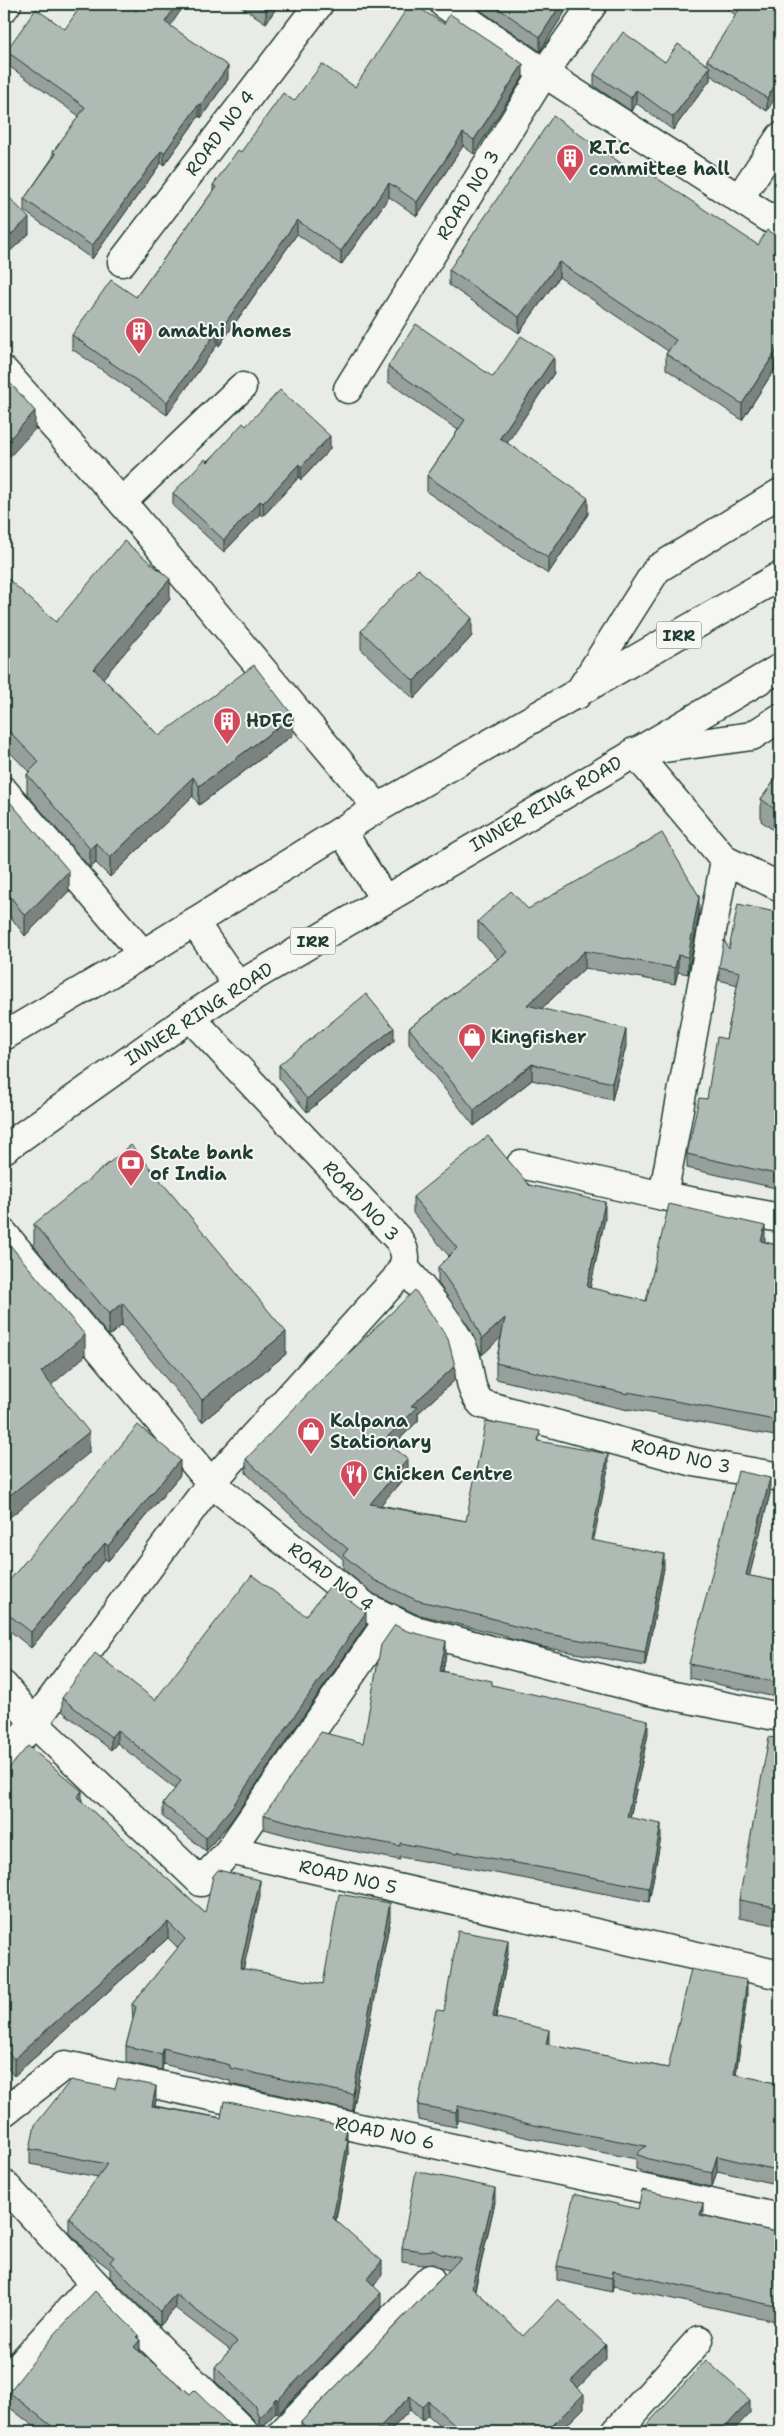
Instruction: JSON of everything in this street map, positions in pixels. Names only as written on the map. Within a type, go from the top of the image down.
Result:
[{"type":"main road","points":[[4,8],[7,4]]},
{"type":"main road","name":"ROAD NO 4","points":[[122,262],[319,4]]},
{"type":"main road","points":[[444,4],[544,73],[780,224]]},
{"type":"main road","name":"ROAD NO 3","points":[[348,389],[544,73],[593,4]]},
{"type":"main road","points":[[740,197],[780,137]]},
{"type":"main road","points":[[4,371],[122,502],[378,808]]},
{"type":"main road","points":[[122,502],[242,387]]},
{"type":"main road","points":[[577,695],[657,569],[780,494]]},
{"type":"main road","name":"IRR","points":[[4,1036],[143,954],[378,808],[577,695],[780,576]]},
{"type":"main road","name":"IRR","points":[[634,752],[780,668]]},
{"type":"main road","points":[[634,752],[752,736],[780,718]]},
{"type":"main road","points":[[634,752],[725,860],[780,887]]},
{"type":"main road","name":"INNER RING ROAD","points":[[4,1149],[190,1016],[634,752]]},
{"type":"main road","points":[[4,791],[143,954]]},
{"type":"main road","points":[[342,830],[384,899]]},
{"type":"main road","points":[[663,1196],[725,860]]},
{"type":"main road","points":[[194,922],[238,986]]},
{"type":"main road","name":"ROAD NO 3","points":[[190,1016],[399,1240],[406,1252],[404,1267],[434,1304],[462,1346],[469,1364],[470,1384],[482,1404],[694,1462],[780,1477]]},
{"type":"main road","points":[[521,1164],[663,1196],[780,1218]]},
{"type":"main road","name":"ROAD NO 4","points":[[4,1234],[212,1483],[366,1607],[411,1629],[649,1691],[780,1717]]},
{"type":"main road","points":[[4,1758],[34,1723],[212,1483],[395,1280],[404,1267]]},
{"type":"main road","points":[[4,1686],[34,1723],[201,1882],[230,1850],[390,1618]]},
{"type":"main road","name":"ROAD NO 5","points":[[230,1850],[780,1974]]},
{"type":"main road","name":"ROAD NO 6","points":[[4,2112],[64,2065],[780,2218]]},
{"type":"main road","points":[[4,2184],[94,2283],[244,2432]]},
{"type":"main road","points":[[283,2432],[430,2278]]},
{"type":"main road","points":[[4,2382],[94,2283]]},
{"type":"main road","points":[[616,2432],[699,2340]]},
{"type":"building","points":[[82,4],[126,4],[136,11],[141,4],[177,4],[165,22],[228,66],[164,153],[161,151],[92,246],[24,199],[56,154],[53,152],[85,107],[6,51],[36,9],[65,29]]},
{"type":"building","points":[[257,4],[271,4],[266,10]]},
{"type":"building","points":[[410,4],[413,4],[444,24],[450,14],[523,64],[474,140],[463,133],[417,202],[389,183],[341,251],[297,220],[219,332],[217,331],[167,402],[72,335],[111,280],[136,297],[216,187],[213,185],[238,150],[241,152],[283,93],[294,101],[322,64],[355,87]]},
{"type":"building","points":[[492,4],[561,4],[540,37]]},
{"type":"building","points":[[740,4],[780,4],[780,77],[767,98],[707,60],[742,5]]},
{"type":"building","points":[[623,32],[665,62],[678,44],[710,67],[673,117],[636,90],[631,98],[594,74]]},
{"type":"building","points":[[553,116],[638,175],[643,169],[758,245],[767,230],[780,239],[780,349],[778,348],[742,404],[666,354],[676,340],[559,262],[519,317],[449,270]]},
{"type":"building","points":[[4,192],[29,218],[4,241]]},
{"type":"building","points":[[416,324],[493,377],[521,336],[554,357],[500,438],[588,498],[548,558],[427,476],[465,420],[388,366]]},
{"type":"building","points":[[4,378],[35,411],[4,445]]},
{"type":"building","points":[[280,390],[330,436],[301,467],[299,464],[263,503],[260,501],[224,540],[173,493],[205,459],[208,462],[243,423],[246,426]]},
{"type":"building","points":[[124,541],[170,579],[94,669],[159,736],[254,665],[293,716],[199,786],[193,777],[110,858],[96,843],[90,849],[27,774],[39,762],[4,726],[4,581],[7,578],[56,622]]},
{"type":"building","points":[[418,569],[472,618],[414,681],[361,631]]},
{"type":"building","points":[[780,773],[780,813],[761,799]]},
{"type":"building","points":[[4,795],[69,871],[25,916],[4,888]]},
{"type":"building","points":[[662,833],[699,896],[688,957],[678,955],[675,968],[585,951],[527,1005],[626,1029],[612,1083],[532,1064],[474,1110],[409,1028],[507,952],[478,921],[511,891],[528,909]]},
{"type":"building","points":[[738,904],[780,913],[780,1175],[687,1154],[699,1098],[707,1099],[717,1037],[726,1039],[740,972],[719,967],[724,940],[729,949]]},
{"type":"building","points":[[366,994],[394,1028],[307,1099],[279,1065]]},
{"type":"building","points":[[488,1136],[529,1185],[605,1202],[587,1287],[646,1301],[669,1204],[765,1226],[761,1241],[780,1246],[780,1421],[628,1392],[628,1394],[496,1363],[505,1318],[482,1339],[469,1311],[438,1267],[457,1248],[413,1197]]},
{"type":"building","points":[[131,1145],[286,1332],[202,1400],[122,1303],[109,1314],[34,1224]]},
{"type":"building","points":[[4,1240],[85,1335],[41,1372],[89,1432],[4,1500]]},
{"type":"building","points":[[415,1290],[448,1339],[455,1366],[411,1406],[418,1407],[384,1440],[408,1459],[370,1504],[466,1521],[486,1421],[540,1431],[538,1441],[608,1454],[591,1540],[664,1554],[645,1652],[543,1633],[507,1624],[507,1622],[416,1600],[374,1580],[343,1555],[348,1549],[294,1504],[246,1459],[324,1377]]},
{"type":"building","points":[[138,1425],[180,1460],[108,1546],[105,1543],[31,1632],[4,1611],[4,1587]]},
{"type":"building","points":[[738,1471],[770,1478],[746,1575],[780,1582],[780,1683],[689,1664]]},
{"type":"building","points":[[252,1575],[306,1616],[330,1586],[366,1612],[232,1807],[206,1838],[163,1804],[181,1781],[117,1730],[111,1737],[62,1698],[95,1653],[155,1700]]},
{"type":"building","points":[[395,1625],[407,1631],[446,1641],[440,1671],[492,1681],[492,1685],[648,1720],[627,1817],[661,1824],[649,1888],[458,1852],[457,1854],[400,1843],[400,1846],[327,1832],[264,1815],[321,1732],[363,1743],[381,1645]]},
{"type":"building","points":[[769,1737],[780,1739],[780,1908],[739,1900]]},
{"type":"building","points":[[28,1746],[82,1791],[77,1797],[205,1913],[213,1876],[218,1870],[260,1880],[240,1968],[323,1984],[339,1894],[390,1903],[353,2094],[230,2068],[230,2065],[163,2048],[162,2054],[126,2046],[136,2007],[132,2004],[185,1939],[168,1922],[14,2059],[4,2048],[4,1774]]},
{"type":"building","points":[[458,1931],[508,1940],[493,2017],[549,2030],[546,2044],[668,2068],[691,1969],[747,1980],[734,2074],[780,2084],[780,2171],[717,2156],[712,2173],[649,2159],[636,2154],[646,2146],[529,2124],[458,2106],[456,2112],[418,2105],[436,2010],[444,2011]]},
{"type":"building","points":[[118,2078],[156,2086],[152,2106],[221,2118],[224,2101],[347,2127],[345,2139],[348,2140],[333,2218],[382,2261],[367,2279],[381,2293],[278,2400],[276,2398],[259,2418],[255,2406],[215,2367],[237,2342],[175,2294],[160,2312],[110,2262],[114,2257],[87,2238],[69,2217],[107,2164],[30,2149],[35,2125],[71,2080],[115,2089]]},
{"type":"building","points":[[416,2171],[495,2188],[472,2287],[523,2336],[558,2299],[606,2345],[571,2381],[584,2394],[547,2431],[542,2426],[536,2432],[462,2432],[428,2401],[422,2407],[410,2396],[375,2432],[311,2432],[301,2422],[461,2258],[441,2254],[433,2250],[423,2251],[402,2248]]},
{"type":"building","points":[[642,2190],[703,2203],[700,2215],[780,2233],[780,2307],[613,2271],[612,2278],[557,2266],[574,2194],[638,2209]]},
{"type":"building","points":[[95,2291],[139,2335],[136,2337],[140,2340],[134,2347],[190,2394],[194,2390],[233,2428],[246,2432],[59,2432],[9,2392],[55,2334]]},
{"type":"building","points":[[706,2360],[750,2400],[721,2432],[647,2432],[643,2429]]},
{"type":"place","name":"R.T.C committee hall","points":[[570,182]]},
{"type":"place","name":"amathi homes","points":[[139,355]]},
{"type":"place","name":"HDFC","points":[[227,745]]},
{"type":"place","name":"Kingfisher","points":[[472,1061]]},
{"type":"place","name":"State bank of India","points":[[131,1187]]},
{"type":"place","name":"Kalpana Stationary","points":[[311,1455]]},
{"type":"place","name":"Chicken Centre","points":[[354,1498]]}]
